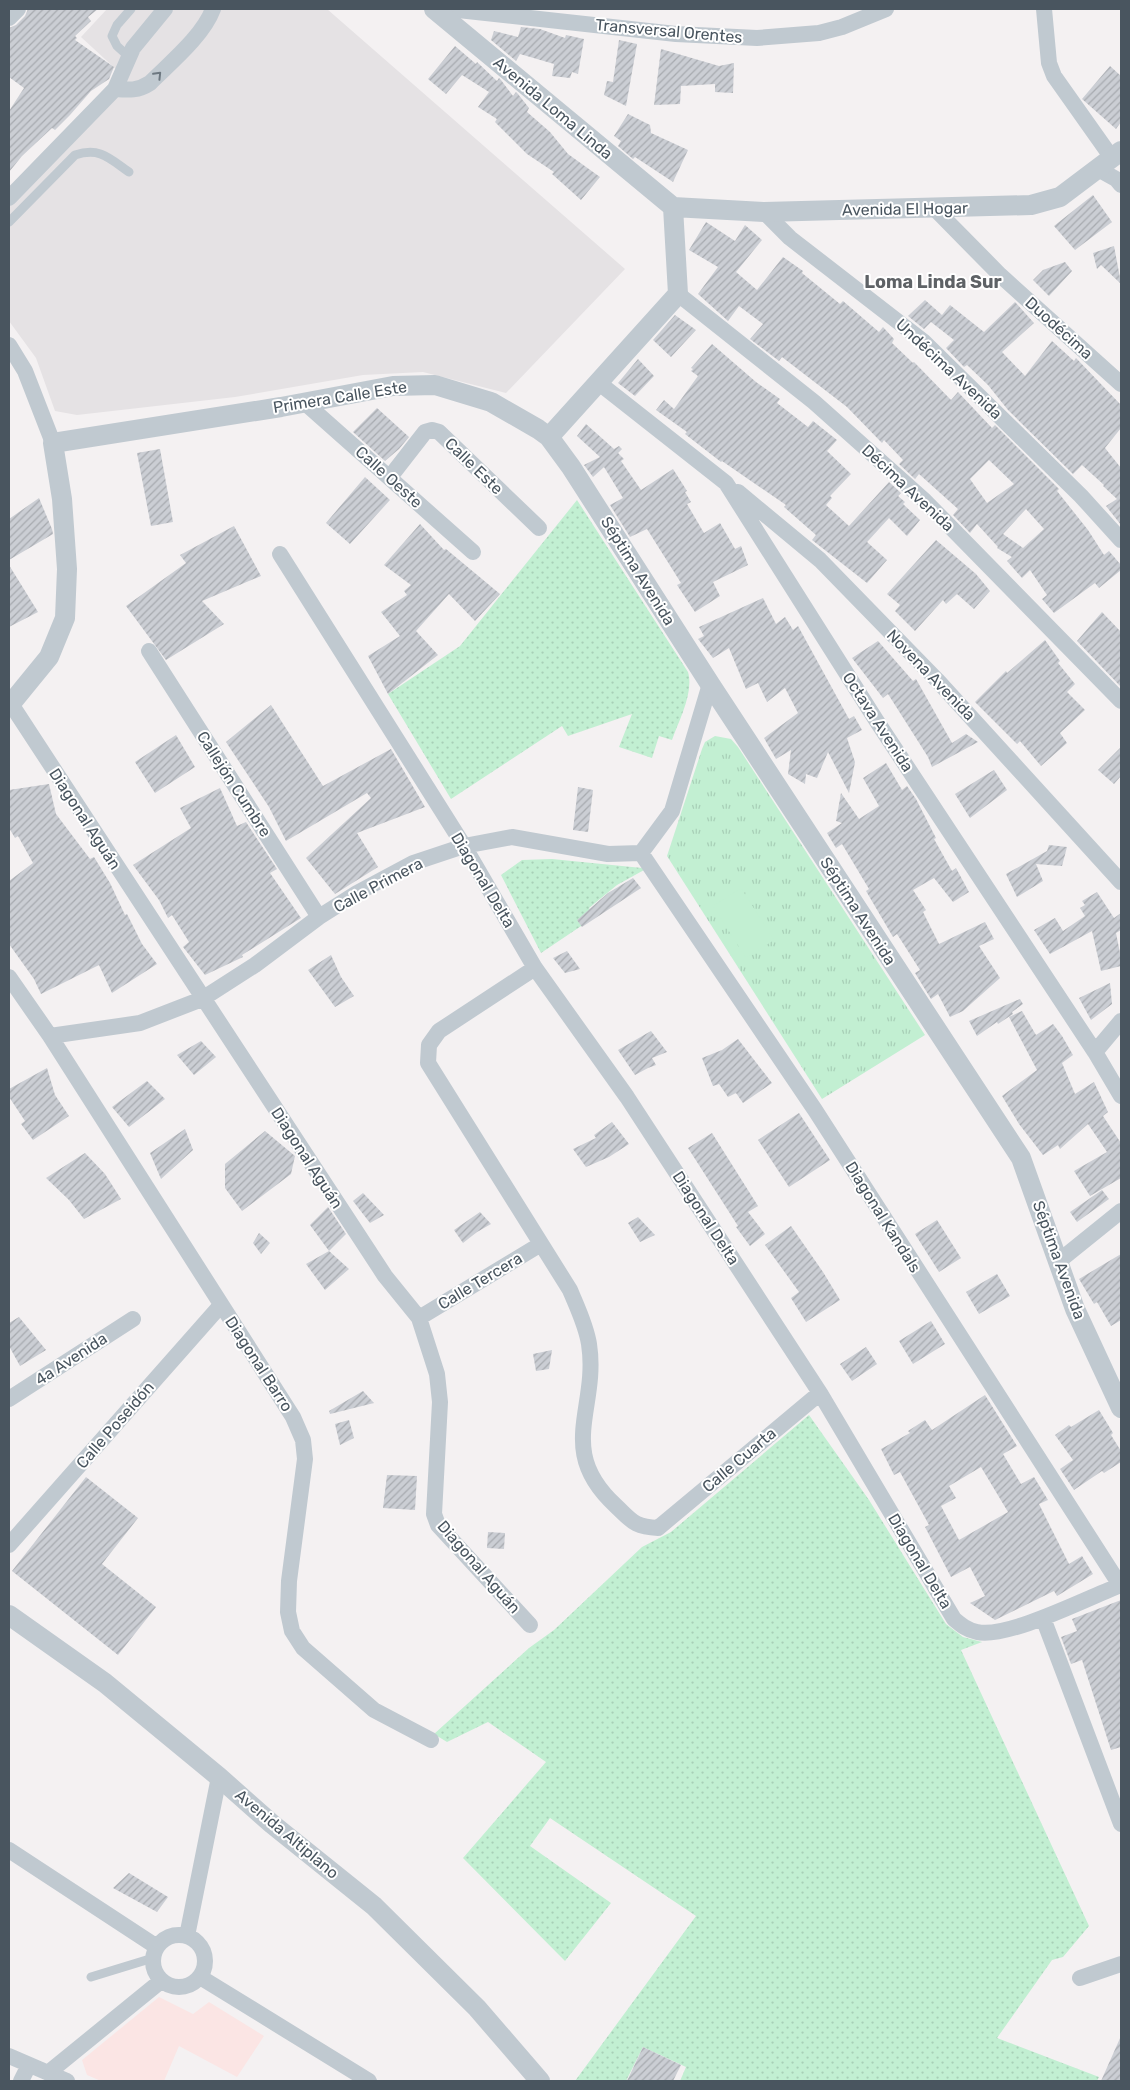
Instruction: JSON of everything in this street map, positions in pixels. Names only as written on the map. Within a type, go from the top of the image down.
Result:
[{"type":"street","points":[[9,18],[18,9]]},
{"type":"street","points":[[9,198],[115,89],[128,56],[146,29],[165,9]]},
{"type":"street","points":[[115,89],[142,89],[150,83],[197,34],[210,17],[213,9]]},
{"type":"street","name":"Avenida Loma Linda","points":[[434,9],[673,208]]},
{"type":"street","name":"Transversal Orentes","points":[[449,9],[676,34],[757,38],[819,33],[842,27],[886,9]]},
{"type":"street","points":[[1044,9],[1049,63],[1054,76],[1111,159],[1116,179],[1121,185]]},
{"type":"street","name":"Avenida El Hogar","points":[[673,208],[764,212],[1031,205],[1060,197],[1111,159]]},
{"type":"street","points":[[549,437],[678,294],[673,208]]},
{"type":"street","name":"Duodécima","points":[[934,208],[1000,275],[1121,384]]},
{"type":"street","name":"Undécima Avenida","points":[[764,212],[790,238],[923,341],[1081,496],[1121,540]]},
{"type":"street","name":"Décima Avenida","points":[[678,294],[814,402],[925,501],[1121,702]]},
{"type":"street","points":[[9,344],[25,370],[53,443],[62,499],[67,569],[65,618],[49,657],[10,705]]},
{"type":"street","name":"Octava Avenida","points":[[598,383],[726,482],[876,720],[1121,1096]]},
{"type":"street","name":"Primera Calle Este","points":[[53,443],[393,386],[435,385],[491,402],[549,437]]},
{"type":"street","name":"Calle Oeste","points":[[304,402],[473,552]]},
{"type":"street","name":"Calle Este","points":[[390,477],[426,432],[432,430],[439,432],[539,528]]},
{"type":"street","name":"Séptima Avenida","points":[[549,437],[571,466],[710,684],[1020,1158],[1075,1309],[1121,1408]]},
{"type":"street","name":"Novena Avenida","points":[[726,482],[820,560],[834,574],[938,680],[1121,882]]},
{"type":"street","name":"Diagonal Delta","points":[[280,554],[464,846],[535,968],[627,1097],[820,1392],[954,1619],[964,1628],[978,1633],[995,1632],[1021,1626],[1121,1585]]},
{"type":"street","name":"Callejón Cumbre","points":[[149,651],[319,917]]},
{"type":"street","points":[[641,853],[672,811],[710,684]]},
{"type":"street","name":"Diagonal Aguán","points":[[10,705],[385,1276],[419,1318],[437,1374],[440,1402],[434,1514],[438,1525],[530,1625]]},
{"type":"street","name":"Calle Primera","points":[[50,1036],[140,1023],[202,1000],[255,965],[319,917],[357,893],[413,863],[464,846],[512,837],[608,854],[641,853]]},
{"type":"street","name":"Diagonal Kandals","points":[[641,853],[815,1110],[1121,1585]]},
{"type":"street","points":[[535,968],[439,1031],[429,1045],[428,1064],[541,1244]]},
{"type":"street","name":"Diagonal Barro","points":[[9,977],[50,1036],[293,1418],[303,1440],[305,1458],[289,1581],[288,1612],[292,1631],[303,1648],[374,1710],[431,1740]]},
{"type":"street","points":[[1094,1052],[1121,1021]]},
{"type":"street","points":[[1059,1262],[1121,1211]]},
{"type":"street","name":"Calle Cuarta","points":[[541,1244],[570,1290],[583,1321],[589,1344],[589,1387],[582,1430],[583,1454],[589,1475],[612,1502],[641,1527],[658,1528],[820,1392]]},
{"type":"street","name":"Calle Tercera","points":[[419,1318],[541,1244]]},
{"type":"street","name":"Calle Poseidón","points":[[9,1545],[221,1305]]},
{"type":"street","name":"4a Avenida","points":[[9,1399],[132,1319]]},
{"type":"street","name":"Avenida Altiplano","points":[[9,1615],[105,1683],[219,1777],[272,1824],[374,1906],[477,2008],[540,2081]]},
{"type":"street","points":[[1042,1618],[1121,1824]]},
{"type":"street","points":[[187,1936],[219,1777]]},
{"type":"street","points":[[9,1850],[155,1953]]},
{"type":"street","points":[[170,1936],[187,1936],[196,1941],[202,1948],[205,1958],[204,1968],[200,1977],[186,1987],[168,1985],[161,1981],[154,1971],[155,1953],[162,1940],[170,1936]]},
{"type":"street","points":[[1080,1978],[1121,1964]]},
{"type":"street","points":[[200,1977],[370,2081]]},
{"type":"street","points":[[48,2074],[161,1981]]},
{"type":"street","points":[[9,2056],[67,2081]]},
{"type":"street","points":[[21,2081],[30,2066]]},
{"type":"lane","points":[[128,56],[117,46],[112,36],[117,25],[130,9]]},
{"type":"lane","points":[[9,222],[75,155],[87,151],[100,152],[129,172]]},
{"type":"lane","points":[[91,1976],[155,1953]]},
{"type":"shaded area","points":[[107,9],[327,9],[625,269],[506,393],[423,372],[363,375],[235,397],[77,415],[55,411],[36,358],[9,321],[9,198],[119,72],[81,37]]},
{"type":"shaded area","points":[[159,1997],[193,2014],[209,2002],[264,2036],[237,2077],[179,2046],[164,2081],[101,2081],[87,2075],[82,2060]]},
{"type":"green space","points":[[577,500],[688,672],[689,689],[682,715],[672,740],[659,736],[652,758],[619,747],[632,714],[568,736],[562,726],[451,799],[388,694],[460,646]]},
{"type":"green space","points":[[715,736],[731,739],[738,747],[925,1035],[822,1099],[667,856],[702,749],[705,742]]},
{"type":"green space","points":[[552,859],[642,868],[644,870],[617,885],[589,908],[596,916],[541,953],[501,875],[522,860]]},
{"type":"green space","points":[[741,888],[774,940],[746,958],[713,906]]},
{"type":"green space","points":[[809,1415],[869,1500],[946,1624],[963,1637],[982,1642],[961,1650],[1089,1926],[1063,1957],[1052,1960],[997,2038],[1099,2077],[1097,2081],[680,2081],[686,2067],[643,2047],[626,2081],[575,2081],[696,1916],[550,1818],[530,1846],[611,1903],[565,1961],[463,1858],[546,1762],[488,1722],[447,1742],[434,1734],[529,1648],[554,1630],[642,1547],[671,1532]]},
{"type":"building","points":[[28,9],[98,9],[88,17],[91,21],[75,36],[77,38],[75,40],[114,67],[109,79],[91,91],[55,130],[52,128],[22,156],[9,172],[9,111],[24,88],[9,77],[9,28],[16,25],[25,16]]},
{"type":"building","points":[[521,27],[540,29],[565,38],[566,35],[584,39],[578,74],[572,72],[570,78],[552,76],[554,64],[520,54],[516,61],[491,40],[494,31],[518,37]]},
{"type":"building","points":[[619,40],[637,44],[626,106],[604,95],[607,81],[613,82]]},
{"type":"building","points":[[455,46],[476,64],[477,62],[497,81],[499,78],[513,96],[516,92],[529,108],[527,112],[550,132],[568,154],[600,177],[581,200],[552,174],[554,172],[527,154],[495,122],[497,119],[478,107],[489,92],[462,75],[446,94],[428,79]]},
{"type":"building","points":[[661,49],[719,66],[734,63],[733,93],[715,92],[715,84],[681,86],[680,104],[654,105]]},
{"type":"building","points":[[1110,66],[1121,76],[1121,122],[1116,129],[1082,99]]},
{"type":"building","points":[[628,114],[650,125],[651,133],[688,150],[673,182],[635,157],[633,159],[618,146],[621,141],[614,136]]},
{"type":"building","points":[[1093,195],[1112,222],[1075,250],[1054,226]]},
{"type":"building","points":[[706,222],[735,241],[745,225],[762,240],[736,272],[757,290],[783,257],[803,271],[802,273],[840,304],[843,301],[879,332],[883,327],[894,339],[892,343],[914,362],[951,400],[958,392],[992,428],[995,425],[1059,489],[1057,491],[1088,530],[1104,555],[1109,551],[1121,565],[1121,570],[1099,588],[1095,583],[1054,613],[1042,599],[1047,595],[1030,570],[1022,578],[1007,561],[1012,557],[997,548],[977,524],[970,533],[953,515],[958,509],[919,474],[915,479],[899,464],[903,460],[884,440],[882,443],[847,407],[782,357],[779,361],[750,339],[763,324],[739,306],[728,321],[698,294],[718,267],[689,250]],"holes":[[[989,460],[1014,484],[987,503],[970,479]],[[1026,509],[1044,529],[1023,548],[1003,534]]]},
{"type":"building","points":[[1114,246],[1121,284],[1101,265],[1097,269],[1093,253]]},
{"type":"building","points":[[1065,262],[1072,271],[1049,296],[1033,280],[1043,270]]},
{"type":"building","points":[[925,300],[942,315],[950,305],[984,332],[1015,302],[1034,323],[1002,352],[1025,376],[1052,341],[1074,361],[1076,358],[1121,405],[1121,428],[1105,448],[1121,468],[1121,525],[1106,506],[1117,499],[1104,485],[1082,465],[1073,474],[1008,410],[988,385],[967,365],[964,367],[946,348],[954,340],[931,322],[924,329],[908,316]]},
{"type":"building","points":[[675,315],[696,330],[671,357],[653,340]]},
{"type":"building","points":[[712,344],[756,382],[780,399],[777,403],[808,427],[813,421],[837,440],[827,451],[851,474],[830,496],[832,498],[826,505],[849,526],[889,482],[901,493],[898,496],[905,502],[903,504],[920,520],[907,536],[889,518],[867,542],[887,560],[867,583],[812,540],[816,535],[784,507],[786,505],[721,462],[685,434],[687,432],[656,410],[664,400],[674,409],[698,376],[691,371],[693,369],[691,368]]},
{"type":"building","points":[[638,359],[654,376],[635,396],[618,383]]},
{"type":"building","points":[[377,408],[409,437],[385,461],[353,432]]},
{"type":"building","points":[[586,424],[614,449],[619,446],[622,449],[618,453],[624,459],[621,461],[641,490],[673,469],[687,491],[685,492],[691,502],[687,504],[704,533],[720,523],[735,549],[741,546],[748,565],[713,582],[720,596],[695,612],[677,585],[681,583],[647,529],[630,537],[610,505],[623,498],[604,467],[593,477],[584,465],[600,457],[577,436]]},
{"type":"building","points":[[160,449],[173,522],[151,526],[137,453]]},
{"type":"building","points":[[365,477],[390,500],[350,544],[326,523]]},
{"type":"building","points":[[39,498],[53,534],[9,560],[9,519]]},
{"type":"building","points":[[420,524],[444,550],[446,549],[500,594],[475,621],[449,594],[416,631],[438,655],[388,694],[368,656],[400,636],[381,612],[407,595],[404,591],[411,585],[384,565]]},
{"type":"building","points":[[234,526],[261,576],[202,601],[224,624],[166,660],[126,606],[186,563],[180,555]]},
{"type":"building","points":[[936,540],[976,574],[990,591],[974,609],[957,594],[946,604],[943,600],[915,631],[895,611],[900,605],[887,594]]},
{"type":"building","points":[[9,565],[38,612],[9,627]]},
{"type":"building","points":[[763,598],[776,624],[785,617],[793,630],[798,626],[849,719],[854,716],[862,730],[847,738],[855,762],[849,793],[828,752],[817,778],[806,774],[805,784],[788,774],[791,750],[776,759],[764,738],[798,713],[785,688],[767,702],[758,683],[746,689],[729,648],[713,658],[698,639],[704,636],[699,627]]},
{"type":"building","points":[[1102,612],[1121,632],[1121,687],[1077,641]]},
{"type":"building","points":[[1045,640],[1060,661],[1058,663],[1075,684],[1067,692],[1085,710],[1060,733],[1067,743],[1041,766],[1020,741],[1017,744],[975,702],[1006,671],[1007,673]]},
{"type":"building","points":[[878,641],[913,681],[916,679],[952,743],[966,734],[978,742],[932,767],[928,757],[888,694],[883,698],[852,658]]},
{"type":"building","points":[[271,705],[323,786],[391,749],[425,807],[357,833],[378,867],[335,894],[306,858],[371,798],[367,793],[286,841],[269,807],[226,742]]},
{"type":"building","points":[[176,735],[195,767],[155,793],[135,762]]},
{"type":"building","points":[[1121,747],[1121,776],[1114,784],[1098,770]]},
{"type":"building","points":[[886,763],[902,790],[907,786],[916,799],[936,838],[934,839],[952,871],[956,868],[969,892],[953,902],[934,878],[913,890],[926,910],[923,912],[939,944],[985,922],[994,939],[979,946],[1000,978],[963,1011],[950,1017],[938,994],[931,999],[915,973],[920,970],[897,934],[893,937],[866,891],[869,889],[842,844],[836,848],[827,833],[842,823],[836,821],[841,793],[859,819],[879,806],[863,778]]},
{"type":"building","points":[[994,770],[1007,790],[970,818],[955,794]]},
{"type":"building","points":[[49,784],[56,814],[90,859],[94,857],[142,944],[157,964],[112,993],[99,965],[41,994],[34,979],[9,944],[9,881],[33,863],[18,836],[15,838],[9,828],[9,790]]},
{"type":"building","points":[[578,787],[593,790],[588,832],[573,830]]},
{"type":"building","points":[[220,788],[237,826],[246,822],[277,869],[270,873],[301,918],[242,955],[243,957],[205,975],[183,947],[189,942],[172,915],[168,918],[159,900],[133,865],[191,828],[180,808]]},
{"type":"building","points":[[1049,845],[1067,847],[1062,866],[1036,864],[1043,881],[1017,897],[1006,874],[1047,851]]},
{"type":"building","points":[[633,878],[641,888],[582,927],[577,920],[608,893]]},
{"type":"building","points":[[1097,892],[1114,918],[1121,913],[1121,930],[1116,933],[1121,966],[1101,971],[1092,931],[1050,954],[1034,930],[1055,918],[1063,931],[1085,916],[1080,908],[1085,905],[1082,901]]},
{"type":"building","points":[[567,951],[580,969],[565,973],[553,958]]},
{"type":"building","points":[[331,955],[341,977],[354,996],[335,1007],[308,970]]},
{"type":"building","points":[[1110,983],[1112,1004],[1091,1020],[1079,998]]},
{"type":"building","points":[[1020,999],[1023,1004],[1012,1012],[1013,1014],[998,1024],[997,1022],[977,1036],[969,1021]]},
{"type":"building","points":[[1022,1011],[1036,1035],[1053,1024],[1062,1036],[1073,1055],[1062,1063],[1075,1094],[1094,1082],[1108,1112],[1103,1116],[1121,1143],[1121,1178],[1090,1196],[1074,1171],[1107,1152],[1088,1124],[1060,1149],[1058,1145],[1043,1155],[1019,1124],[1002,1096],[1037,1070],[1009,1017]]},
{"type":"building","points":[[651,1031],[667,1052],[652,1058],[656,1065],[635,1075],[618,1050]]},
{"type":"building","points":[[738,1039],[772,1083],[743,1103],[736,1093],[728,1097],[719,1084],[713,1086],[702,1058],[722,1050]]},
{"type":"building","points":[[201,1041],[216,1057],[194,1075],[177,1055]]},
{"type":"building","points":[[47,1068],[55,1095],[69,1116],[33,1140],[21,1124],[25,1121],[9,1097],[9,1089]]},
{"type":"building","points":[[147,1081],[165,1099],[129,1127],[112,1107]]},
{"type":"building","points":[[799,1113],[830,1160],[789,1187],[758,1140]]},
{"type":"building","points":[[612,1122],[629,1144],[609,1157],[586,1167],[573,1149],[596,1138],[594,1135]]},
{"type":"building","points":[[185,1129],[193,1150],[161,1179],[150,1153]]},
{"type":"building","points":[[265,1131],[295,1156],[291,1174],[242,1211],[225,1188],[225,1164]]},
{"type":"building","points":[[712,1133],[758,1206],[748,1212],[765,1234],[750,1246],[736,1227],[738,1226],[688,1148]]},
{"type":"building","points":[[85,1153],[105,1174],[121,1199],[84,1219],[69,1200],[46,1178]]},
{"type":"building","points":[[1102,1190],[1109,1199],[1077,1222],[1070,1212]]},
{"type":"building","points":[[363,1193],[384,1215],[370,1223],[353,1201]]},
{"type":"building","points":[[328,1207],[346,1234],[329,1251],[310,1225]]},
{"type":"building","points":[[480,1212],[491,1224],[463,1243],[454,1230]]},
{"type":"building","points":[[638,1217],[655,1235],[640,1242],[628,1223]]},
{"type":"building","points":[[937,1220],[961,1258],[939,1272],[915,1234]]},
{"type":"building","points":[[791,1226],[840,1300],[806,1322],[791,1298],[799,1292],[765,1245]]},
{"type":"building","points":[[259,1233],[270,1243],[261,1254],[253,1243]]},
{"type":"building","points":[[329,1251],[349,1269],[325,1290],[306,1264]]},
{"type":"building","points":[[1121,1254],[1121,1320],[1111,1326],[1097,1302],[1094,1304],[1079,1279]]},
{"type":"building","points":[[997,1274],[1010,1296],[979,1314],[966,1292]]},
{"type":"building","points":[[19,1317],[46,1350],[20,1366],[9,1346],[9,1323]]},
{"type":"building","points":[[931,1321],[945,1344],[913,1364],[899,1341]]},
{"type":"building","points":[[866,1347],[877,1364],[852,1381],[840,1364]]},
{"type":"building","points":[[552,1350],[549,1369],[536,1371],[533,1354]]},
{"type":"building","points":[[363,1391],[374,1403],[330,1414],[329,1411]]},
{"type":"building","points":[[985,1395],[1017,1446],[1003,1454],[1021,1484],[1034,1477],[1048,1500],[1039,1504],[1069,1564],[1082,1556],[1093,1574],[1057,1596],[1054,1591],[995,1620],[970,1603],[985,1596],[970,1567],[951,1577],[925,1527],[929,1525],[900,1472],[894,1475],[881,1449],[910,1433],[908,1431],[925,1420],[932,1430]],"holes":[[[981,1467],[1008,1512],[959,1540],[941,1506],[956,1498],[949,1486]]]},
{"type":"building","points":[[1099,1410],[1121,1451],[1121,1462],[1104,1473],[1102,1471],[1074,1490],[1060,1469],[1073,1460],[1055,1435],[1069,1425],[1071,1427]]},
{"type":"building","points":[[349,1420],[354,1438],[340,1445],[335,1424]]},
{"type":"building","points":[[387,1475],[417,1476],[415,1510],[383,1508]]},
{"type":"building","points":[[86,1477],[138,1518],[102,1564],[156,1607],[118,1655],[12,1571]]},
{"type":"building","points":[[488,1532],[505,1533],[504,1549],[487,1548]]},
{"type":"building","points":[[1121,1600],[1121,1747],[1111,1750],[1082,1660],[1071,1664],[1061,1637],[1077,1631],[1072,1619]]},
{"type":"building","points":[[129,1873],[168,1897],[157,1912],[113,1888]]},
{"type":"building","points":[[1121,2036],[1121,2081],[1101,2081]]},
{"type":"building","points":[[643,2047],[681,2065],[673,2081],[627,2081]]},
{"type":"district","name":"Loma Linda Sur","points":[[933,282]]}]
